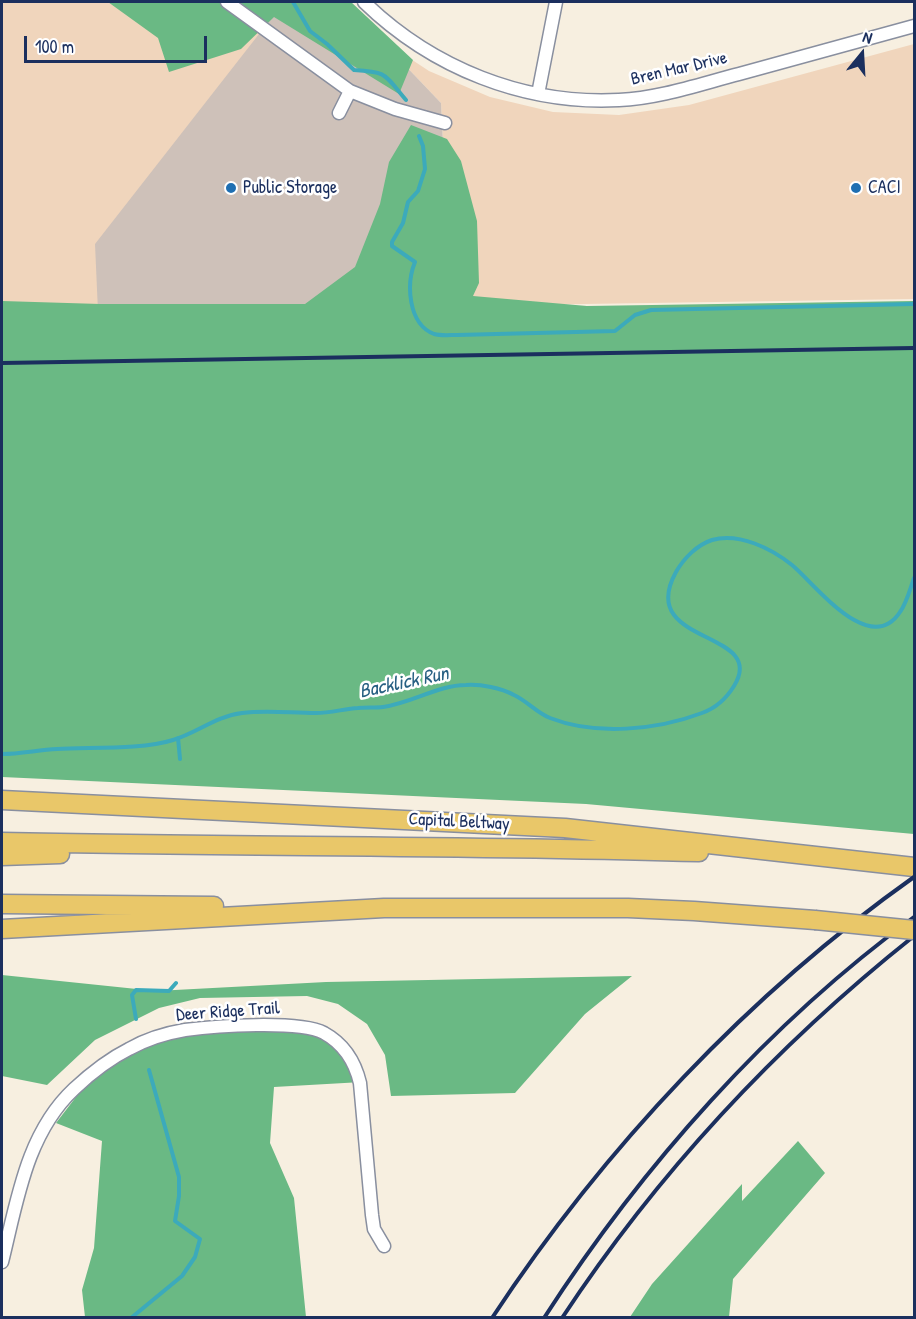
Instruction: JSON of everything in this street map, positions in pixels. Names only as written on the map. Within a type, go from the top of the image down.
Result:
[{"type":"highway","name":"Capital Beltway","points":[[2,800],[565,828],[915,867]]},
{"type":"highway","points":[[2,842],[192,846],[391,845],[828,856]]},
{"type":"highway","points":[[2,856],[391,845]]},
{"type":"highway","points":[[2,903],[384,908],[628,908],[815,920],[915,930]]},
{"type":"highway","points":[[2,929],[384,908]]},
{"type":"street","points":[[227,2],[350,91],[395,109],[445,123]]},
{"type":"street","name":"Bren Mar Drive","points":[[364,2],[406,37],[443,60],[489,81],[538,94],[604,100],[651,96],[915,26]]},
{"type":"street","points":[[538,94],[556,2]]},
{"type":"street","points":[[339,113],[350,91]]},
{"type":"street","name":"Deer Ridge Trail","points":[[2,1262],[26,1167],[36,1141],[51,1116],[73,1089],[107,1062],[130,1048],[183,1030],[210,1028],[290,1025],[310,1028],[324,1033],[345,1050],[357,1070],[360,1083],[372,1215],[374,1228],[384,1246]]},
{"type":"shaded area","points":[[2,2],[284,2],[98,312],[2,313]]},
{"type":"shaded area","points":[[284,2],[379,38],[441,103],[451,306],[98,312],[95,244]]},
{"type":"shaded area","points":[[379,38],[429,71],[490,97],[553,112],[619,115],[689,105],[914,44],[914,299],[451,306],[441,103]]},
{"type":"green space","points":[[108,2],[351,2],[413,60],[399,94],[274,17],[241,49],[169,72],[158,38]]},
{"type":"green space","points":[[411,125],[447,139],[461,161],[477,221],[479,283],[473,296],[587,306],[914,301],[914,834],[586,804],[2,777],[2,301],[100,304],[305,304],[355,267],[380,204],[389,162]]},
{"type":"green space","points":[[2,975],[156,991],[326,982],[632,976],[585,1014],[515,1093],[391,1096],[385,1055],[367,1024],[338,1004],[307,996],[200,998],[159,1008],[95,1040],[47,1085],[2,1076]]},
{"type":"green space","points":[[206,1026],[321,1028],[362,1082],[274,1087],[270,1143],[294,1198],[306,1317],[85,1317],[82,1290],[94,1248],[102,1141],[56,1123],[86,1084],[121,1056]]},
{"type":"green space","points":[[798,1141],[825,1173],[733,1279],[729,1317],[630,1317],[652,1284],[742,1184],[742,1201]]},
{"type":"waterway","points":[[293,2],[310,31],[354,70],[384,76],[406,100]]},
{"type":"waterway","points":[[419,136],[423,146],[425,169],[418,191],[408,202],[403,223],[392,246],[415,262],[412,271],[411,302],[419,322],[434,334],[615,331],[635,315],[651,310],[913,304]]},
{"type":"waterway","name":"Backlick Run","points":[[2,754],[57,749],[116,748],[160,743],[182,737],[215,721],[242,713],[321,713],[383,707],[445,688],[466,685],[503,690],[545,716],[568,724],[606,729],[646,727],[684,719],[716,706],[734,686],[740,668],[734,655],[720,644],[686,626],[673,613],[668,596],[676,572],[687,557],[701,545],[712,540],[733,538],[765,548],[792,565],[843,613],[874,627],[888,624],[900,612],[914,578]]},
{"type":"waterway","points":[[178,738],[180,759]]},
{"type":"waterway","points":[[136,1019],[132,995],[136,990],[169,991],[176,983]]},
{"type":"waterway","points":[[131,1318],[182,1276],[195,1257],[200,1239],[175,1221],[179,1177],[149,1070]]},
{"type":"railway","points":[[2,363],[914,348]]},
{"type":"railway","points":[[492,1318],[582,1194],[683,1078],[737,1023],[794,971],[914,877]]},
{"type":"railway","points":[[544,1318],[623,1206],[711,1101],[808,1003],[914,917]]},
{"type":"railway","points":[[562,1318],[599,1264],[639,1212],[723,1113],[815,1021],[914,936]]},
{"type":"place","name":"Public Storage","points":[[231,188]]},
{"type":"place","name":"CACI","points":[[856,188]]}]
